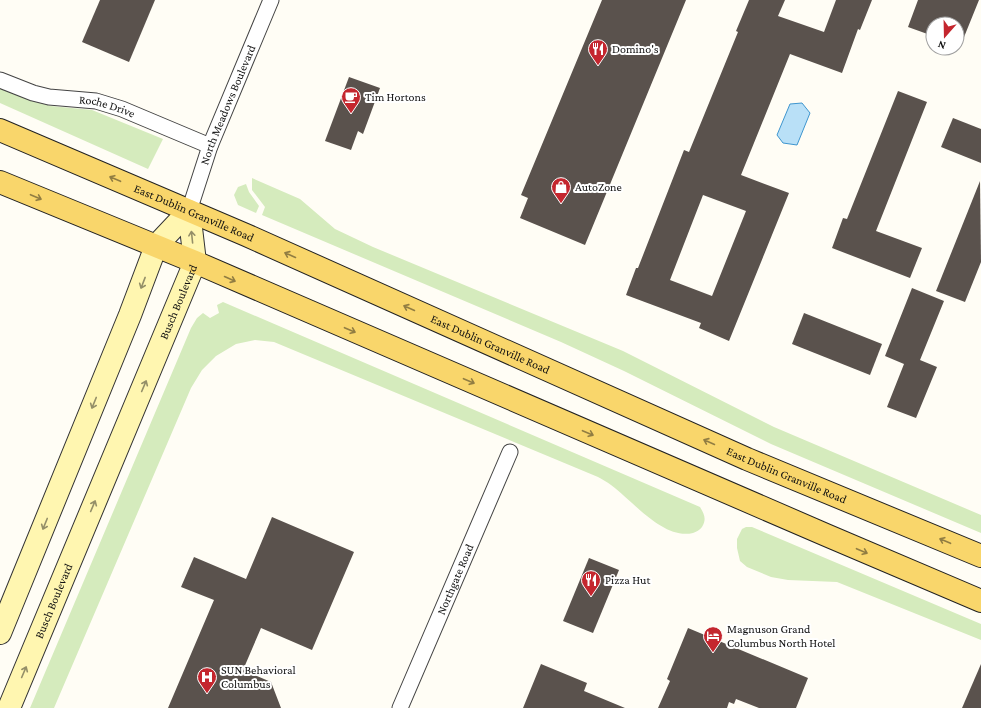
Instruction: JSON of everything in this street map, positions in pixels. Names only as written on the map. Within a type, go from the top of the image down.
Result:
[{"type":"main road","name":"East Dublin Granville Road","points":[[0,130],[189,211],[747,458],[981,556]]},
{"type":"main road","points":[[0,182],[195,262],[981,601]]},
{"type":"main road","points":[[0,633],[130,314],[156,246],[189,211]]},
{"type":"main road","name":"Busch Boulevard","points":[[9,708],[195,262],[189,211]]},
{"type":"street","name":"North Meadows Boulevard","points":[[189,211],[210,146],[271,0]]},
{"type":"street","name":"Roche Drive","points":[[0,80],[33,93],[49,97],[96,101],[115,107],[210,146]]},
{"type":"street","name":"Northgate Road","points":[[400,708],[510,452]]},
{"type":"green space","points":[[0,87],[32,101],[51,106],[92,110],[163,139],[148,169],[0,103]]},
{"type":"green space","points":[[252,178],[300,199],[335,229],[373,247],[623,351],[774,427],[981,515],[981,533],[771,444],[624,371],[561,342],[262,215],[265,207],[252,190]]},
{"type":"green space","points":[[246,184],[249,192],[259,206],[256,213],[238,205],[234,195],[238,187]]},
{"type":"green space","points":[[223,302],[700,507],[703,512],[704,524],[700,529],[693,533],[682,534],[671,531],[649,518],[620,492],[598,477],[274,342],[255,340],[236,344],[216,356],[202,370],[191,388],[54,708],[30,708],[191,328],[197,318],[203,313],[210,318],[219,313],[217,305]]},
{"type":"green space","points":[[752,527],[981,624],[981,640],[837,582],[788,580],[771,577],[747,567],[740,561],[737,548],[737,539],[742,529]]},
{"type":"water","points":[[802,103],[810,113],[797,145],[783,143],[777,135],[790,104]]},
{"type":"building","points":[[100,0],[155,0],[129,62],[82,42]]},
{"type":"building","points":[[602,0],[686,0],[585,245],[520,218],[528,198],[521,195]]},
{"type":"building","points":[[749,0],[785,0],[778,16],[824,32],[836,0],[872,0],[860,30],[858,29],[842,73],[790,54],[741,175],[789,193],[729,341],[699,328],[701,323],[626,295],[684,150],[689,152],[738,32],[736,31]],"holes":[[[703,195],[746,211],[712,296],[670,280]]]},
{"type":"building","points":[[918,0],[979,0],[965,35],[965,16],[925,16],[925,33],[908,27]]},
{"type":"building","points":[[349,77],[380,88],[363,134],[358,131],[351,150],[325,141]]},
{"type":"building","points":[[898,91],[927,102],[876,231],[922,248],[910,278],[832,248],[843,218],[847,219]]},
{"type":"building","points":[[953,118],[981,129],[981,163],[941,147]]},
{"type":"building","points":[[980,181],[981,262],[965,302],[936,291]]},
{"type":"building","points":[[912,288],[944,301],[920,360],[937,367],[916,418],[887,407],[904,364],[885,356]]},
{"type":"building","points":[[804,313],[882,344],[870,375],[792,344]]},
{"type":"building","points":[[272,517],[354,552],[312,650],[261,628],[243,670],[271,682],[281,708],[168,708],[214,600],[181,587],[194,557],[246,579]]},
{"type":"building","name":"Pizza Hut","points":[[589,558],[619,570],[593,633],[563,621]]},
{"type":"building","name":"Magnuson Grand Columbus North Hotel","points":[[688,628],[808,678],[796,708],[759,708],[736,699],[734,704],[729,702],[727,708],[658,708],[670,681],[667,679]]},
{"type":"building","points":[[541,664],[587,683],[584,691],[625,708],[523,708]]},
{"type":"building","points":[[981,664],[981,708],[962,708]]},
{"type":"place","name":"Domino's","points":[[598,66]]},
{"type":"place","name":"Tim Hortons","points":[[351,114]]},
{"type":"place","name":"AutoZone","points":[[561,204]]},
{"type":"place","name":"Pizza Hut","points":[[591,597]]},
{"type":"place","name":"Magnuson Grand Columbus North Hotel","points":[[713,653]]},
{"type":"place","name":"SUN Behavioral Columbus","points":[[207,694]]}]
